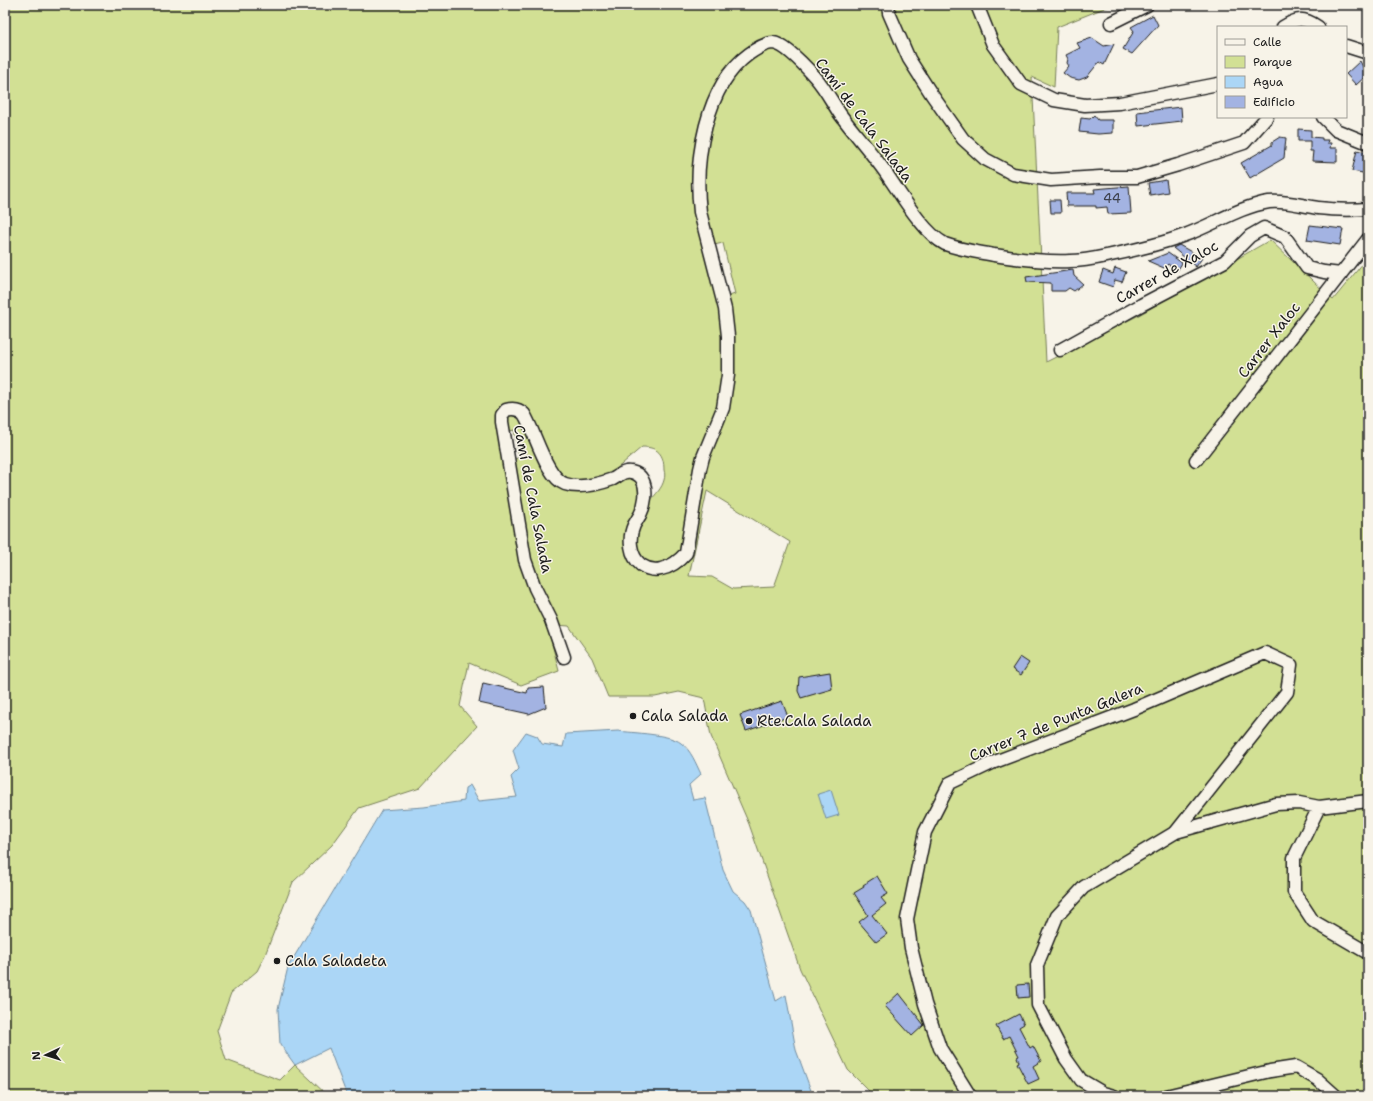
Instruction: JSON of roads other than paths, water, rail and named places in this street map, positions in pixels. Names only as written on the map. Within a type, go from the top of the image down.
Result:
[{"type":"street","points":[[888,5],[889,13],[909,59],[932,95],[964,139],[985,159],[1013,174],[1051,180],[1100,177],[1137,177],[1244,143],[1266,118]]},
{"type":"street","points":[[977,5],[993,45],[1021,84],[1054,100],[1085,105],[1120,103],[1217,84]]},
{"type":"street","points":[[1111,23],[1147,5]]},
{"type":"street","points":[[1285,26],[1296,20],[1309,21],[1316,26]]},
{"type":"street","name":"Camí de Cala Salada","points":[[564,657],[551,620],[535,588],[525,560],[502,415],[506,410],[510,409],[520,411],[524,414],[546,462],[558,480],[566,484],[575,486],[598,483],[627,472],[635,473],[641,478],[645,491],[644,505],[634,525],[631,540],[632,549],[639,564],[654,570],[662,569],[677,562],[686,554],[700,469],[703,457],[723,408],[728,374],[728,336],[725,309],[700,212],[700,157],[707,120],[718,93],[741,61],[758,48],[772,43],[777,44],[790,53],[811,73],[927,229],[941,241],[959,248],[1027,260],[1086,260],[1134,250],[1186,235],[1236,213],[1266,203],[1284,201],[1337,210],[1368,209]]},
{"type":"street","points":[[1347,46],[1368,53]]},
{"type":"street","points":[[1324,118],[1336,130],[1368,143]]},
{"type":"street","name":"Carrer de Xaloc","points":[[1060,350],[1140,305],[1225,261],[1250,236],[1264,228],[1285,237],[1307,268],[1341,274]]},
{"type":"street","name":"Carrer Xaloc","points":[[1196,460],[1368,239]]},
{"type":"street","name":"Carrer 7 de Punta Galera","points":[[970,1096],[940,1048],[925,1004],[911,948],[907,919],[925,832],[950,783],[992,763],[1134,709],[1265,653],[1291,665],[1287,692],[1176,832]]},
{"type":"street","points":[[1114,1096],[1103,1093],[1081,1080],[1066,1059],[1038,1006],[1037,965],[1057,916],[1084,887],[1176,832],[1276,804],[1299,803],[1319,807],[1368,801]]},
{"type":"street","points":[[1319,807],[1294,858],[1294,892],[1313,921],[1368,953]]},
{"type":"street","points":[[1166,1096],[1270,1071],[1296,1067],[1317,1079],[1336,1096]]},
{"type":"water","points":[[618,731],[642,733],[676,740],[688,749],[693,757],[701,774],[689,785],[693,800],[705,798],[723,870],[733,891],[745,901],[751,910],[776,1001],[786,995],[796,1050],[813,1096],[347,1096],[329,1048],[295,1065],[280,1044],[278,1009],[288,967],[382,810],[424,807],[464,801],[465,788],[470,785],[479,801],[517,797],[511,777],[519,769],[513,750],[526,732],[537,736],[542,744],[563,747],[566,734]]},
{"type":"water","points":[[831,790],[839,815],[826,819],[818,794]]},
{"type":"place","name":"Cala Salada","points":[[633,716]]},
{"type":"place","name":"Rte.Cala Salada","points":[[749,721]]},
{"type":"place","name":"Cala Saladeta","points":[[277,961]]}]
